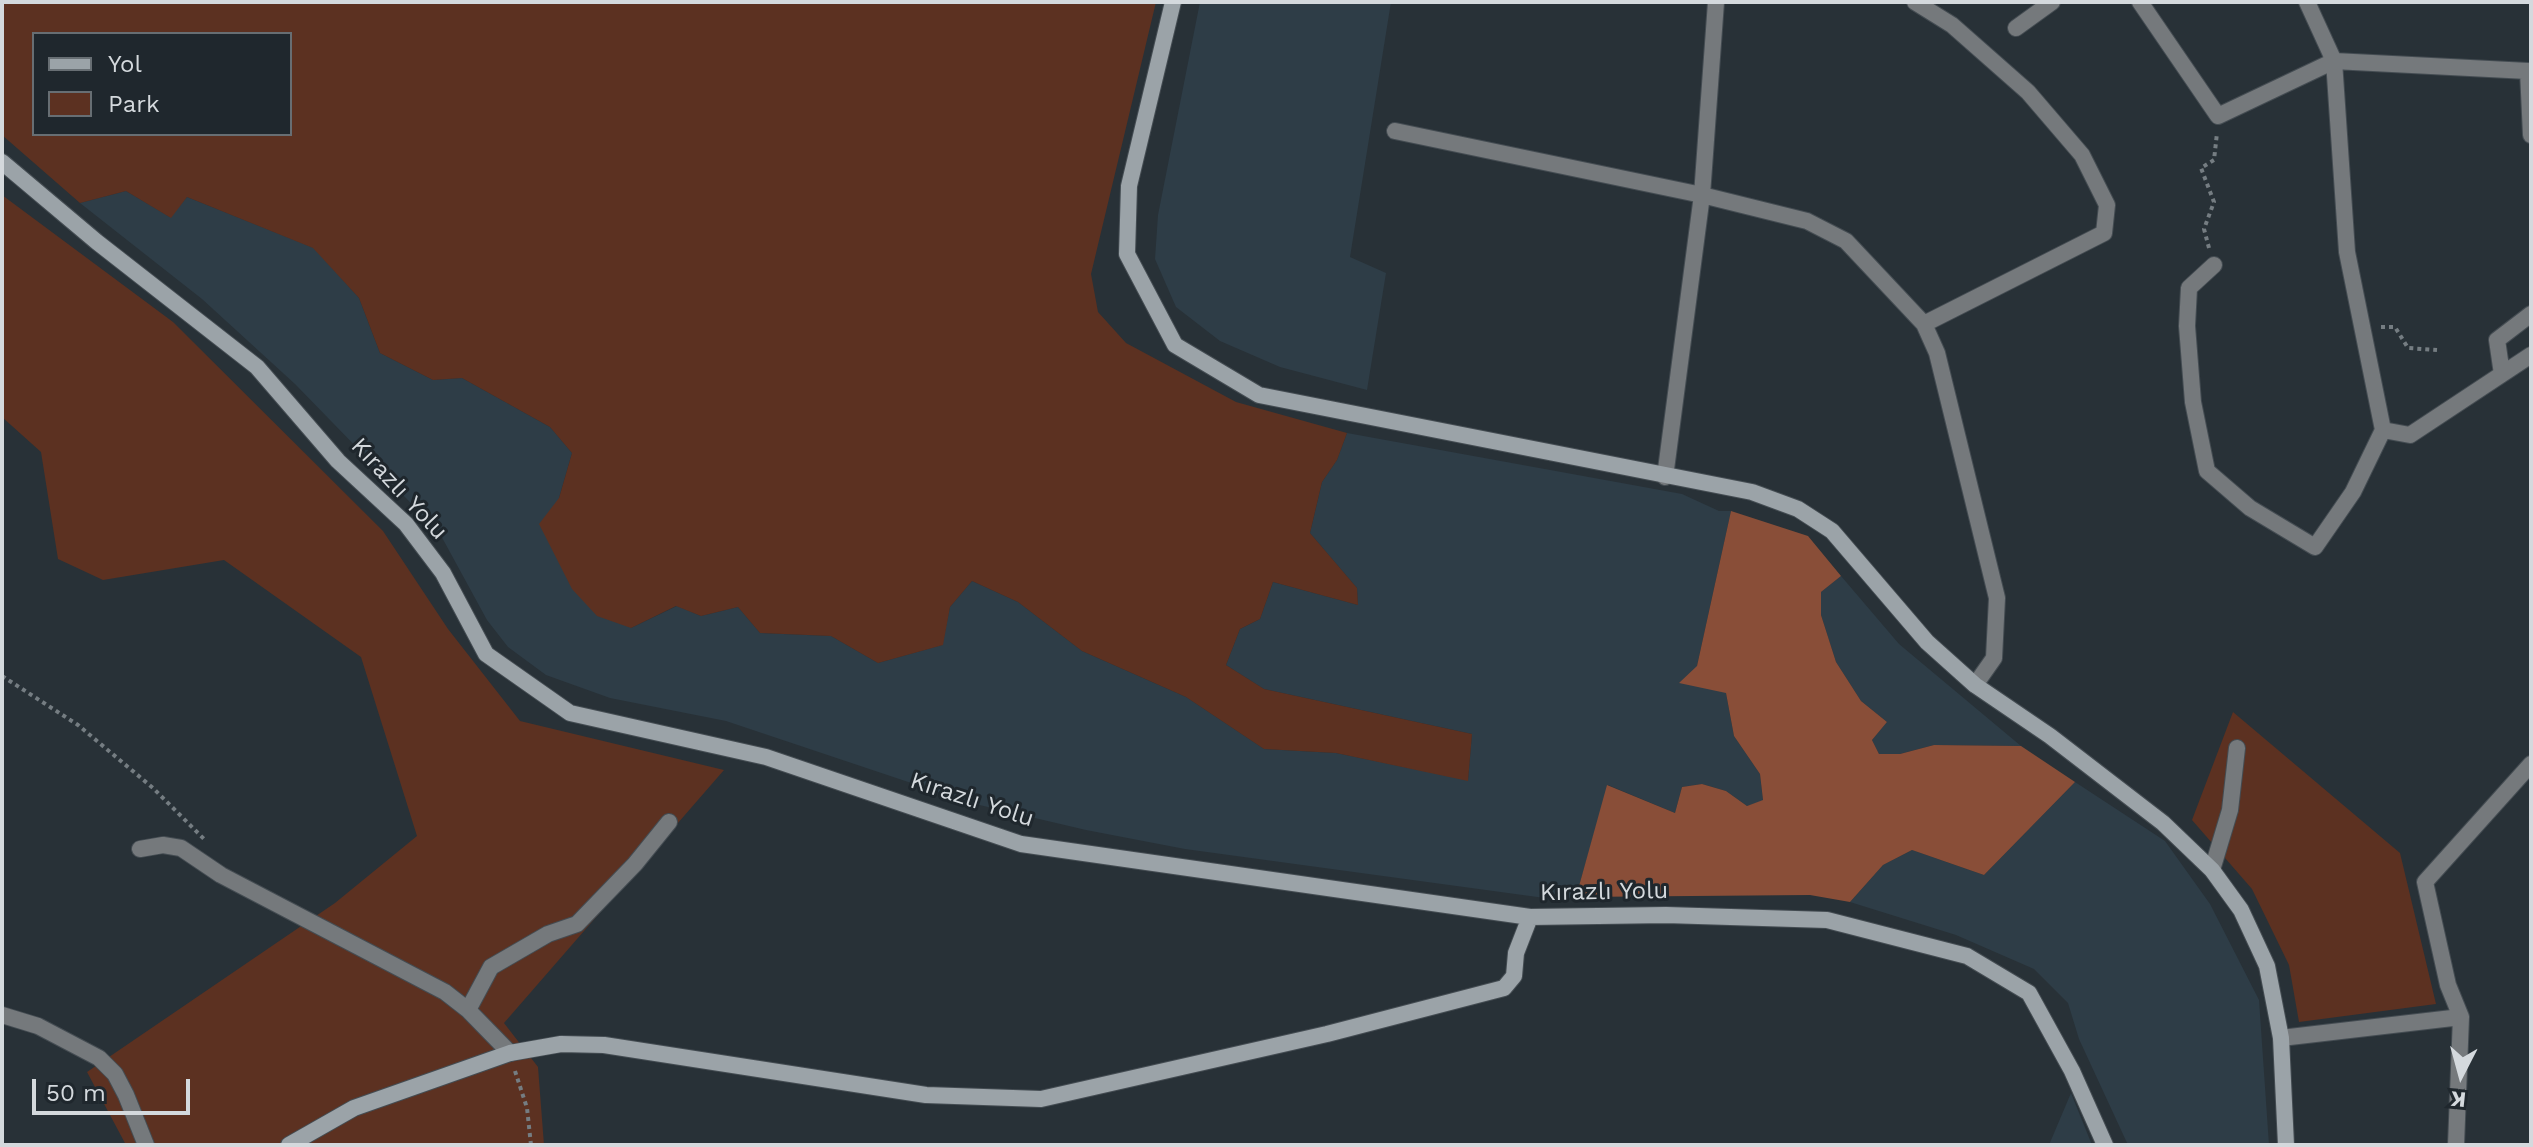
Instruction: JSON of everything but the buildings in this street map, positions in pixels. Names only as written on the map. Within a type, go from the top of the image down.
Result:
[{"type":"street","points":[[1173,2],[1129,186],[1127,254],[1175,345],[1259,395],[1752,492],[1798,509],[1832,531],[1927,642],[1975,685],[2050,736],[2163,823],[2212,870],[2241,910],[2267,966],[2281,1038],[2286,1145]]},
{"type":"street","points":[[1665,477],[1702,195],[1716,2]]},
{"type":"street","points":[[1915,2],[1952,25],[2028,92],[2082,155],[2107,205],[2104,233],[1924,324]]},
{"type":"street","points":[[2016,28],[2052,2]]},
{"type":"street","points":[[2140,2],[2218,116],[2334,61],[2528,71],[2531,135]]},
{"type":"street","points":[[2214,265],[2189,288],[2187,326],[2193,402],[2207,471],[2250,508],[2315,547],[2353,492],[2383,430],[2347,252],[2334,61],[2307,2]]},
{"type":"street","points":[[1395,131],[1702,195],[1807,221],[1846,241],[1924,324],[1937,353],[1997,598],[1994,658],[1975,685]]},
{"type":"street","name":"Kırazlı Yolu","points":[[2,162],[257,367],[338,461],[406,524],[443,573],[486,654],[570,713],[766,757],[1021,844],[1530,917],[1666,915],[1827,920],[1967,956],[2029,993],[2072,1071],[2105,1145]]},
{"type":"street","points":[[2502,374],[2497,340],[2531,314]]},
{"type":"street","points":[[2383,430],[2410,435],[2531,355]]},
{"type":"street","points":[[2212,870],[2230,810],[2237,748]]},
{"type":"street","points":[[2456,1145],[2461,1017],[2448,985],[2425,882],[2531,764]]},
{"type":"street","points":[[468,1010],[491,967],[548,934],[577,924],[635,864],[669,822]]},
{"type":"street","points":[[140,849],[163,845],[181,848],[221,875],[445,992],[468,1010],[510,1053]]},
{"type":"street","points":[[289,1145],[354,1108],[510,1053],[561,1044],[604,1045],[926,1095],[1041,1099],[1327,1034],[1504,988],[1514,976],[1516,953],[1530,917]]},
{"type":"street","points":[[2,1015],[66,1038],[99,1058],[115,1074],[146,1145]]},
{"type":"street","points":[[2281,1038],[2461,1017]]},
{"type":"path","points":[[2214,265],[2204,229],[2214,202],[2201,168],[2214,160],[2218,116]]},
{"type":"path","points":[[2362,331],[2395,327],[2408,348],[2437,350]]},
{"type":"path","points":[[2,676],[78,725],[153,788],[208,844]]},
{"type":"path","points":[[510,1053],[527,1108],[531,1145]]},
{"type":"shaded area","points":[[1200,2],[1391,2],[1350,257],[1386,273],[1367,390],[1280,367],[1220,341],[1176,307],[1155,259],[1158,215]]},
{"type":"shaded area","points":[[126,191],[170,217],[187,197],[314,248],[359,298],[380,353],[433,380],[462,378],[550,427],[572,453],[559,498],[631,628],[677,606],[701,616],[738,607],[760,633],[831,636],[878,663],[942,645],[950,607],[972,581],[1018,602],[1082,651],[1186,697],[1264,749],[1336,753],[1468,780],[1472,734],[1264,689],[1226,665],[1240,629],[1260,619],[1273,582],[1358,605],[1357,588],[1310,533],[1322,482],[1337,460],[1347,433],[1682,494],[1719,511],[1731,511],[1697,666],[1726,693],[1734,736],[1760,774],[1763,801],[1747,806],[1726,791],[1702,784],[1682,787],[1675,813],[1608,785],[1576,897],[1552,899],[1185,849],[1086,830],[971,803],[726,721],[610,698],[546,675],[508,647],[487,620],[439,532],[295,384],[202,299],[80,203]]},
{"type":"shaded area","points":[[1731,511],[1808,536],[1841,576],[1821,592],[1821,615],[1836,662],[1861,701],[1887,722],[1872,740],[1879,754],[1900,754],[1934,745],[2021,746],[2075,782],[1984,875],[1912,850],[1883,865],[1850,902],[1810,895],[1576,897],[1607,785],[1675,813],[1682,787],[1702,784],[1726,791],[1747,806],[1763,800],[1760,774],[1734,736],[1726,693],[1679,683],[1697,666]]},
{"type":"shaded area","points":[[1841,576],[1899,644],[2021,746],[1934,745],[1900,754],[1879,754],[1872,740],[1887,722],[1861,701],[1836,662],[1821,615],[1821,592]]},
{"type":"shaded area","points":[[2075,782],[2165,841],[2210,904],[2259,1000],[2269,1145],[2128,1145],[2079,1039],[2068,1003],[2034,969],[1956,935],[1850,902],[1883,865],[1912,850],[1984,875]]},
{"type":"shaded area","points":[[2071,1093],[2092,1145],[2049,1145]]},
{"type":"green space","points":[[2,2],[1156,2],[1091,274],[1098,312],[1126,343],[1236,402],[1347,433],[1337,460],[1322,482],[1310,533],[1357,588],[1358,605],[1273,582],[1260,619],[1240,629],[1226,665],[1264,689],[1472,734],[1468,781],[1336,753],[1264,749],[1186,697],[1082,651],[1018,602],[972,581],[950,607],[943,645],[878,663],[831,636],[760,633],[738,607],[701,616],[676,606],[631,628],[597,616],[572,589],[539,524],[559,498],[572,453],[550,427],[462,378],[433,380],[380,353],[359,298],[313,248],[187,197],[171,218],[126,191],[80,203],[2,135]]},
{"type":"green space","points":[[2,195],[173,322],[383,531],[448,629],[520,721],[724,770],[504,1023],[538,1067],[544,1145],[126,1145],[87,1072],[335,903],[417,836],[361,657],[224,560],[103,580],[58,559],[41,452],[2,417]]},
{"type":"green space","points":[[2233,712],[2400,853],[2436,1004],[2299,1022],[2289,965],[2252,889],[2192,820]]}]
